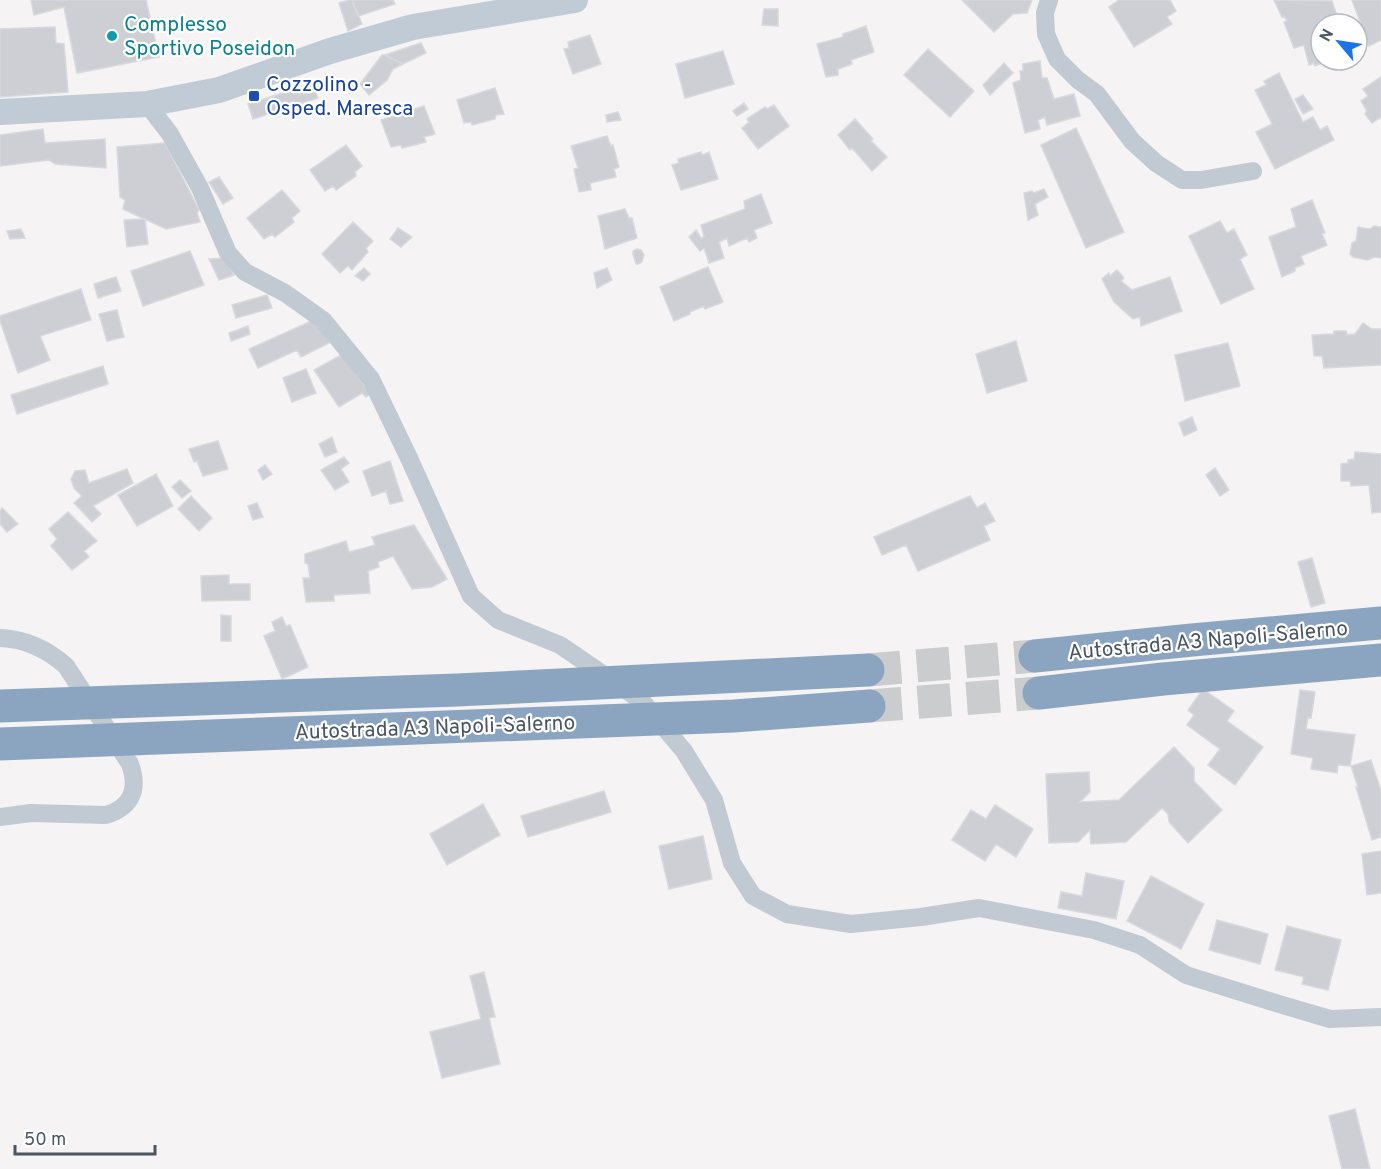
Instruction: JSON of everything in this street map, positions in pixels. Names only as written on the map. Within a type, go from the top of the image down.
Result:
[{"type":"highway","name":"Autostrada A3 Napoli-Salerno","points":[[1035,656],[1381,623]]},
{"type":"highway","name":"Autostrada A3 Napoli-Salerno","points":[[1039,693],[1163,679],[1381,660]]},
{"type":"highway","name":"Autostrada A3 Napoli-Salerno","points":[[0,706],[586,685],[868,670]]},
{"type":"highway","name":"Autostrada A3 Napoli-Salerno","points":[[0,744],[734,716],[869,705]]},
{"type":"main road","points":[[0,112],[147,105],[219,90],[330,51],[413,27],[575,0]]},
{"type":"street","points":[[1049,0],[1045,13],[1046,34],[1057,59],[1078,80],[1097,94],[1132,141],[1156,163],[1182,180],[1201,180],[1253,171]]},
{"type":"street","points":[[147,105],[170,134],[200,188],[228,253],[245,272],[285,292],[323,320],[371,379],[471,596],[498,620],[560,645],[642,701],[684,751],[714,800],[732,863],[753,896],[787,914],[851,924],[921,917],[978,908],[1071,925],[1140,945],[1186,975],[1279,1004],[1330,1018],[1381,1017]]},
{"type":"street","points":[[0,638],[28,643],[55,656],[66,666],[130,764],[135,782],[133,791],[123,807],[105,815],[31,813],[0,817]]},
{"type":"building","name":"Complesso Sportivo Poseidon","points":[[31,0],[146,0],[159,57],[77,73],[64,7],[34,15]]},
{"type":"building","points":[[352,0],[362,24],[348,31],[339,3]]},
{"type":"building","points":[[352,0],[393,0],[395,4],[358,16]]},
{"type":"building","points":[[962,0],[1032,0],[1027,13],[1013,14],[994,32]]},
{"type":"building","points":[[1119,0],[1170,0],[1176,11],[1167,17],[1172,24],[1134,47],[1109,7]]},
{"type":"building","points":[[1274,0],[1332,1],[1336,12],[1309,12],[1309,65],[1304,45],[1294,48],[1284,22],[1287,21],[1284,16],[1282,17]]},
{"type":"building","points":[[1352,0],[1381,0],[1381,40],[1369,46],[1369,12],[1356,12]]},
{"type":"building","points":[[764,9],[778,9],[778,26],[762,25]]},
{"type":"building","points":[[866,26],[874,52],[851,60],[852,64],[838,69],[838,75],[826,77],[817,44],[843,37],[843,34]]},
{"type":"building","points":[[55,27],[56,43],[64,44],[68,92],[0,97],[0,29]]},
{"type":"building","points":[[590,35],[601,64],[573,74],[564,49],[569,48],[568,42]]},
{"type":"building","points":[[421,43],[426,53],[403,64],[385,55]]},
{"type":"building","points":[[928,49],[974,91],[950,117],[904,75]]},
{"type":"building","points":[[723,51],[734,84],[685,98],[676,64]]},
{"type":"building","points":[[382,55],[403,64],[393,69],[387,80],[369,95],[360,84]]},
{"type":"building","points":[[1040,61],[1042,78],[1047,78],[1054,99],[1074,94],[1080,116],[1047,125],[1045,117],[1038,120],[1040,129],[1025,133],[1013,83],[1021,80],[1020,71],[1023,71],[1023,64]]},
{"type":"building","points":[[1004,63],[1013,73],[990,95],[983,85]]},
{"type":"building","points":[[1279,73],[1303,122],[1313,117],[1320,130],[1327,126],[1334,140],[1275,169],[1256,132],[1272,124],[1255,90],[1266,85],[1264,81]]},
{"type":"building","points":[[1381,77],[1381,117],[1372,123],[1365,114],[1367,111],[1361,101],[1368,96],[1363,89]]},
{"type":"building","points":[[312,84],[318,98],[253,119],[248,104]]},
{"type":"building","points":[[495,88],[504,114],[496,115],[495,119],[472,125],[471,122],[464,123],[457,100]]},
{"type":"building","points":[[1303,95],[1313,109],[1303,114],[1295,99]]},
{"type":"building","points":[[744,103],[748,109],[737,116],[733,111]]},
{"type":"building","points":[[774,105],[789,126],[758,149],[742,128],[749,122],[747,119],[765,107],[767,109]]},
{"type":"building","points":[[424,106],[435,134],[424,137],[426,142],[402,148],[401,145],[391,147],[381,120]]},
{"type":"building","points":[[618,112],[621,120],[607,122],[606,115]]},
{"type":"building","points":[[855,119],[873,139],[871,141],[887,157],[872,171],[838,135]]},
{"type":"building","points":[[1076,128],[1124,232],[1086,248],[1041,145]]},
{"type":"building","points":[[43,129],[45,143],[105,139],[106,168],[55,164],[49,160],[0,166],[0,135]]},
{"type":"building","points":[[607,136],[611,146],[613,145],[619,167],[614,169],[616,177],[590,183],[591,190],[579,192],[574,169],[578,168],[571,146]]},
{"type":"building","points":[[165,143],[199,210],[197,213],[200,222],[166,229],[123,209],[125,200],[120,197],[117,147]]},
{"type":"building","points":[[346,145],[362,166],[355,172],[356,176],[336,190],[333,186],[325,191],[310,170]]},
{"type":"building","points":[[701,152],[702,155],[709,152],[718,179],[681,190],[672,165],[679,163],[678,159]]},
{"type":"building","points":[[219,177],[233,198],[223,204],[209,182]]},
{"type":"building","points":[[1044,189],[1048,197],[1035,204],[1038,215],[1028,220],[1024,193],[1032,191],[1034,193]]},
{"type":"building","points":[[282,190],[300,211],[292,218],[294,222],[275,237],[272,234],[264,239],[247,218]]},
{"type":"building","points":[[761,194],[772,223],[754,230],[757,238],[749,242],[747,238],[729,246],[727,238],[719,242],[724,258],[709,263],[704,248],[700,251],[689,237],[696,230],[701,238],[704,237],[701,225],[745,209],[744,201]]},
{"type":"building","points":[[1312,200],[1325,233],[1322,234],[1327,245],[1301,256],[1304,264],[1282,277],[1269,237],[1296,227],[1291,209]]},
{"type":"building","points":[[625,209],[629,218],[632,218],[637,238],[605,249],[598,216]]},
{"type":"building","points":[[145,219],[148,244],[127,247],[124,220]]},
{"type":"building","points":[[1220,221],[1227,233],[1234,229],[1247,255],[1240,259],[1254,289],[1221,304],[1189,236]]},
{"type":"building","points":[[353,222],[373,241],[366,248],[368,252],[352,270],[348,266],[340,273],[322,254]]},
{"type":"building","points":[[1374,226],[1381,227],[1381,258],[1374,257],[1368,260],[1353,257],[1350,254],[1352,243],[1356,241],[1358,227],[1370,229]]},
{"type":"building","points":[[398,228],[412,237],[401,247],[390,239]]},
{"type":"building","points":[[21,229],[25,238],[10,239],[7,231]]},
{"type":"building","points":[[641,250],[644,255],[642,262],[636,264],[633,251]]},
{"type":"building","points":[[190,251],[204,285],[143,306],[131,271]]},
{"type":"building","points":[[224,258],[234,275],[219,280],[209,259]]},
{"type":"building","points":[[708,267],[723,302],[705,309],[704,306],[674,321],[660,287]]},
{"type":"building","points":[[364,268],[370,274],[363,281],[355,276]]},
{"type":"building","points":[[607,268],[612,280],[597,288],[594,273]]},
{"type":"building","points":[[1117,270],[1124,278],[1121,281],[1132,290],[1170,277],[1182,311],[1141,326],[1140,317],[1133,319],[1114,302],[1102,279]]},
{"type":"building","points":[[116,277],[121,291],[98,298],[94,284]]},
{"type":"building","points":[[81,289],[91,320],[40,336],[50,360],[18,373],[0,316]]},
{"type":"building","points":[[267,295],[272,308],[236,318],[232,305]]},
{"type":"building","points":[[117,310],[124,337],[107,341],[99,314]]},
{"type":"building","points":[[316,319],[331,342],[301,357],[297,350],[258,368],[249,349]]},
{"type":"building","points":[[1363,323],[1372,329],[1381,329],[1381,365],[1324,368],[1322,356],[1314,356],[1312,335],[1334,334],[1334,331],[1346,331],[1347,335],[1355,334]]},
{"type":"building","points":[[248,326],[250,334],[231,341],[229,333]]},
{"type":"building","points":[[1016,341],[1027,381],[987,393],[976,354]]},
{"type":"building","points":[[1228,343],[1240,386],[1185,401],[1175,355]]},
{"type":"building","points":[[343,354],[370,394],[366,397],[362,393],[339,407],[314,370]]},
{"type":"building","points":[[103,366],[108,384],[17,414],[11,395]]},
{"type":"building","points":[[306,369],[316,393],[292,402],[283,378]]},
{"type":"building","points":[[1192,417],[1197,430],[1184,436],[1179,423]]},
{"type":"building","points":[[332,437],[337,452],[325,457],[319,444]]},
{"type":"building","points":[[218,441],[228,469],[203,476],[189,449]]},
{"type":"building","points":[[1355,452],[1381,454],[1381,512],[1372,513],[1369,485],[1351,486],[1350,481],[1341,481],[1341,464],[1354,459]]},
{"type":"building","points":[[344,457],[349,463],[341,469],[349,482],[335,490],[321,470]]},
{"type":"building","points":[[390,461],[403,501],[390,504],[386,491],[372,496],[363,471]]},
{"type":"building","points":[[265,465],[272,474],[263,480],[258,470]]},
{"type":"building","points":[[1215,468],[1229,490],[1220,496],[1206,475]]},
{"type":"building","points":[[127,469],[133,483],[93,506],[101,514],[92,522],[74,503],[82,496],[74,488],[71,479],[75,471],[85,470],[89,483]]},
{"type":"building","points":[[156,474],[173,506],[137,526],[118,495]]},
{"type":"building","points":[[180,480],[191,491],[182,498],[172,487]]},
{"type":"building","points":[[191,496],[212,518],[199,531],[178,509]]},
{"type":"building","points":[[970,496],[977,508],[985,503],[995,521],[984,526],[990,540],[918,571],[906,545],[882,555],[874,537]]},
{"type":"building","points":[[257,503],[263,517],[253,520],[248,506]]},
{"type":"building","points":[[2,508],[18,524],[7,532],[0,524]]},
{"type":"building","points":[[68,512],[97,541],[84,551],[89,557],[72,570],[51,546],[57,539],[49,529]]},
{"type":"building","points":[[414,525],[447,579],[432,587],[412,589],[393,556],[378,562],[379,567],[368,571],[370,593],[334,595],[334,601],[306,602],[303,578],[310,578],[308,564],[305,563],[305,554],[346,541],[349,552],[375,545],[372,537]]},
{"type":"building","points":[[1312,558],[1325,603],[1311,607],[1298,562]]},
{"type":"building","points":[[229,575],[229,584],[250,584],[250,600],[202,601],[201,576]]},
{"type":"building","points":[[221,615],[231,616],[231,641],[221,641]]},
{"type":"building","points":[[282,617],[286,626],[290,625],[308,667],[282,679],[264,636],[275,631],[272,622]]},
{"type":"building","points":[[1203,689],[1234,711],[1227,721],[1263,747],[1235,785],[1208,765],[1220,749],[1187,725],[1194,715],[1188,710]]},
{"type":"building","points":[[1300,690],[1315,692],[1311,718],[1308,717],[1306,729],[1355,735],[1350,766],[1338,765],[1337,773],[1311,769],[1313,758],[1291,754]]},
{"type":"building","points":[[1174,747],[1194,768],[1194,781],[1222,810],[1188,843],[1169,822],[1168,814],[1162,808],[1126,842],[1091,844],[1090,830],[1078,842],[1049,843],[1046,774],[1089,772],[1090,792],[1080,802],[1119,800]]},
{"type":"building","points":[[1371,760],[1381,791],[1381,837],[1372,840],[1351,766]]},
{"type":"building","points":[[604,791],[611,812],[528,837],[521,816]]},
{"type":"building","points":[[483,804],[500,835],[447,865],[430,834]]},
{"type":"building","points":[[995,805],[1033,829],[1016,857],[996,844],[985,861],[952,840],[971,810],[986,819]]},
{"type":"building","points":[[703,836],[712,879],[669,889],[659,846]]},
{"type":"building","points":[[1381,851],[1381,893],[1367,895],[1362,854]]},
{"type":"building","points":[[1086,873],[1124,881],[1116,919],[1058,908],[1061,892],[1082,896]]},
{"type":"building","points":[[1151,876],[1204,904],[1181,949],[1127,921]]},
{"type":"building","points":[[1217,920],[1268,934],[1260,964],[1209,950]]},
{"type":"building","points":[[1287,926],[1341,940],[1328,990],[1302,984],[1304,977],[1275,970]]},
{"type":"building","points":[[484,972],[495,1017],[489,1018],[500,1064],[442,1078],[430,1032],[481,1019],[470,976]]},
{"type":"building","points":[[1355,1109],[1370,1169],[1342,1169],[1329,1116]]},
{"type":"tunnel","points":[[868,670],[1035,656]]},
{"type":"tunnel","points":[[869,706],[1039,693]]},
{"type":"place","name":"Complesso Sportivo Poseidon","points":[[112,36]]},
{"type":"place","name":"Cozzolino - Osped. Maresca","points":[[254,96]]}]
